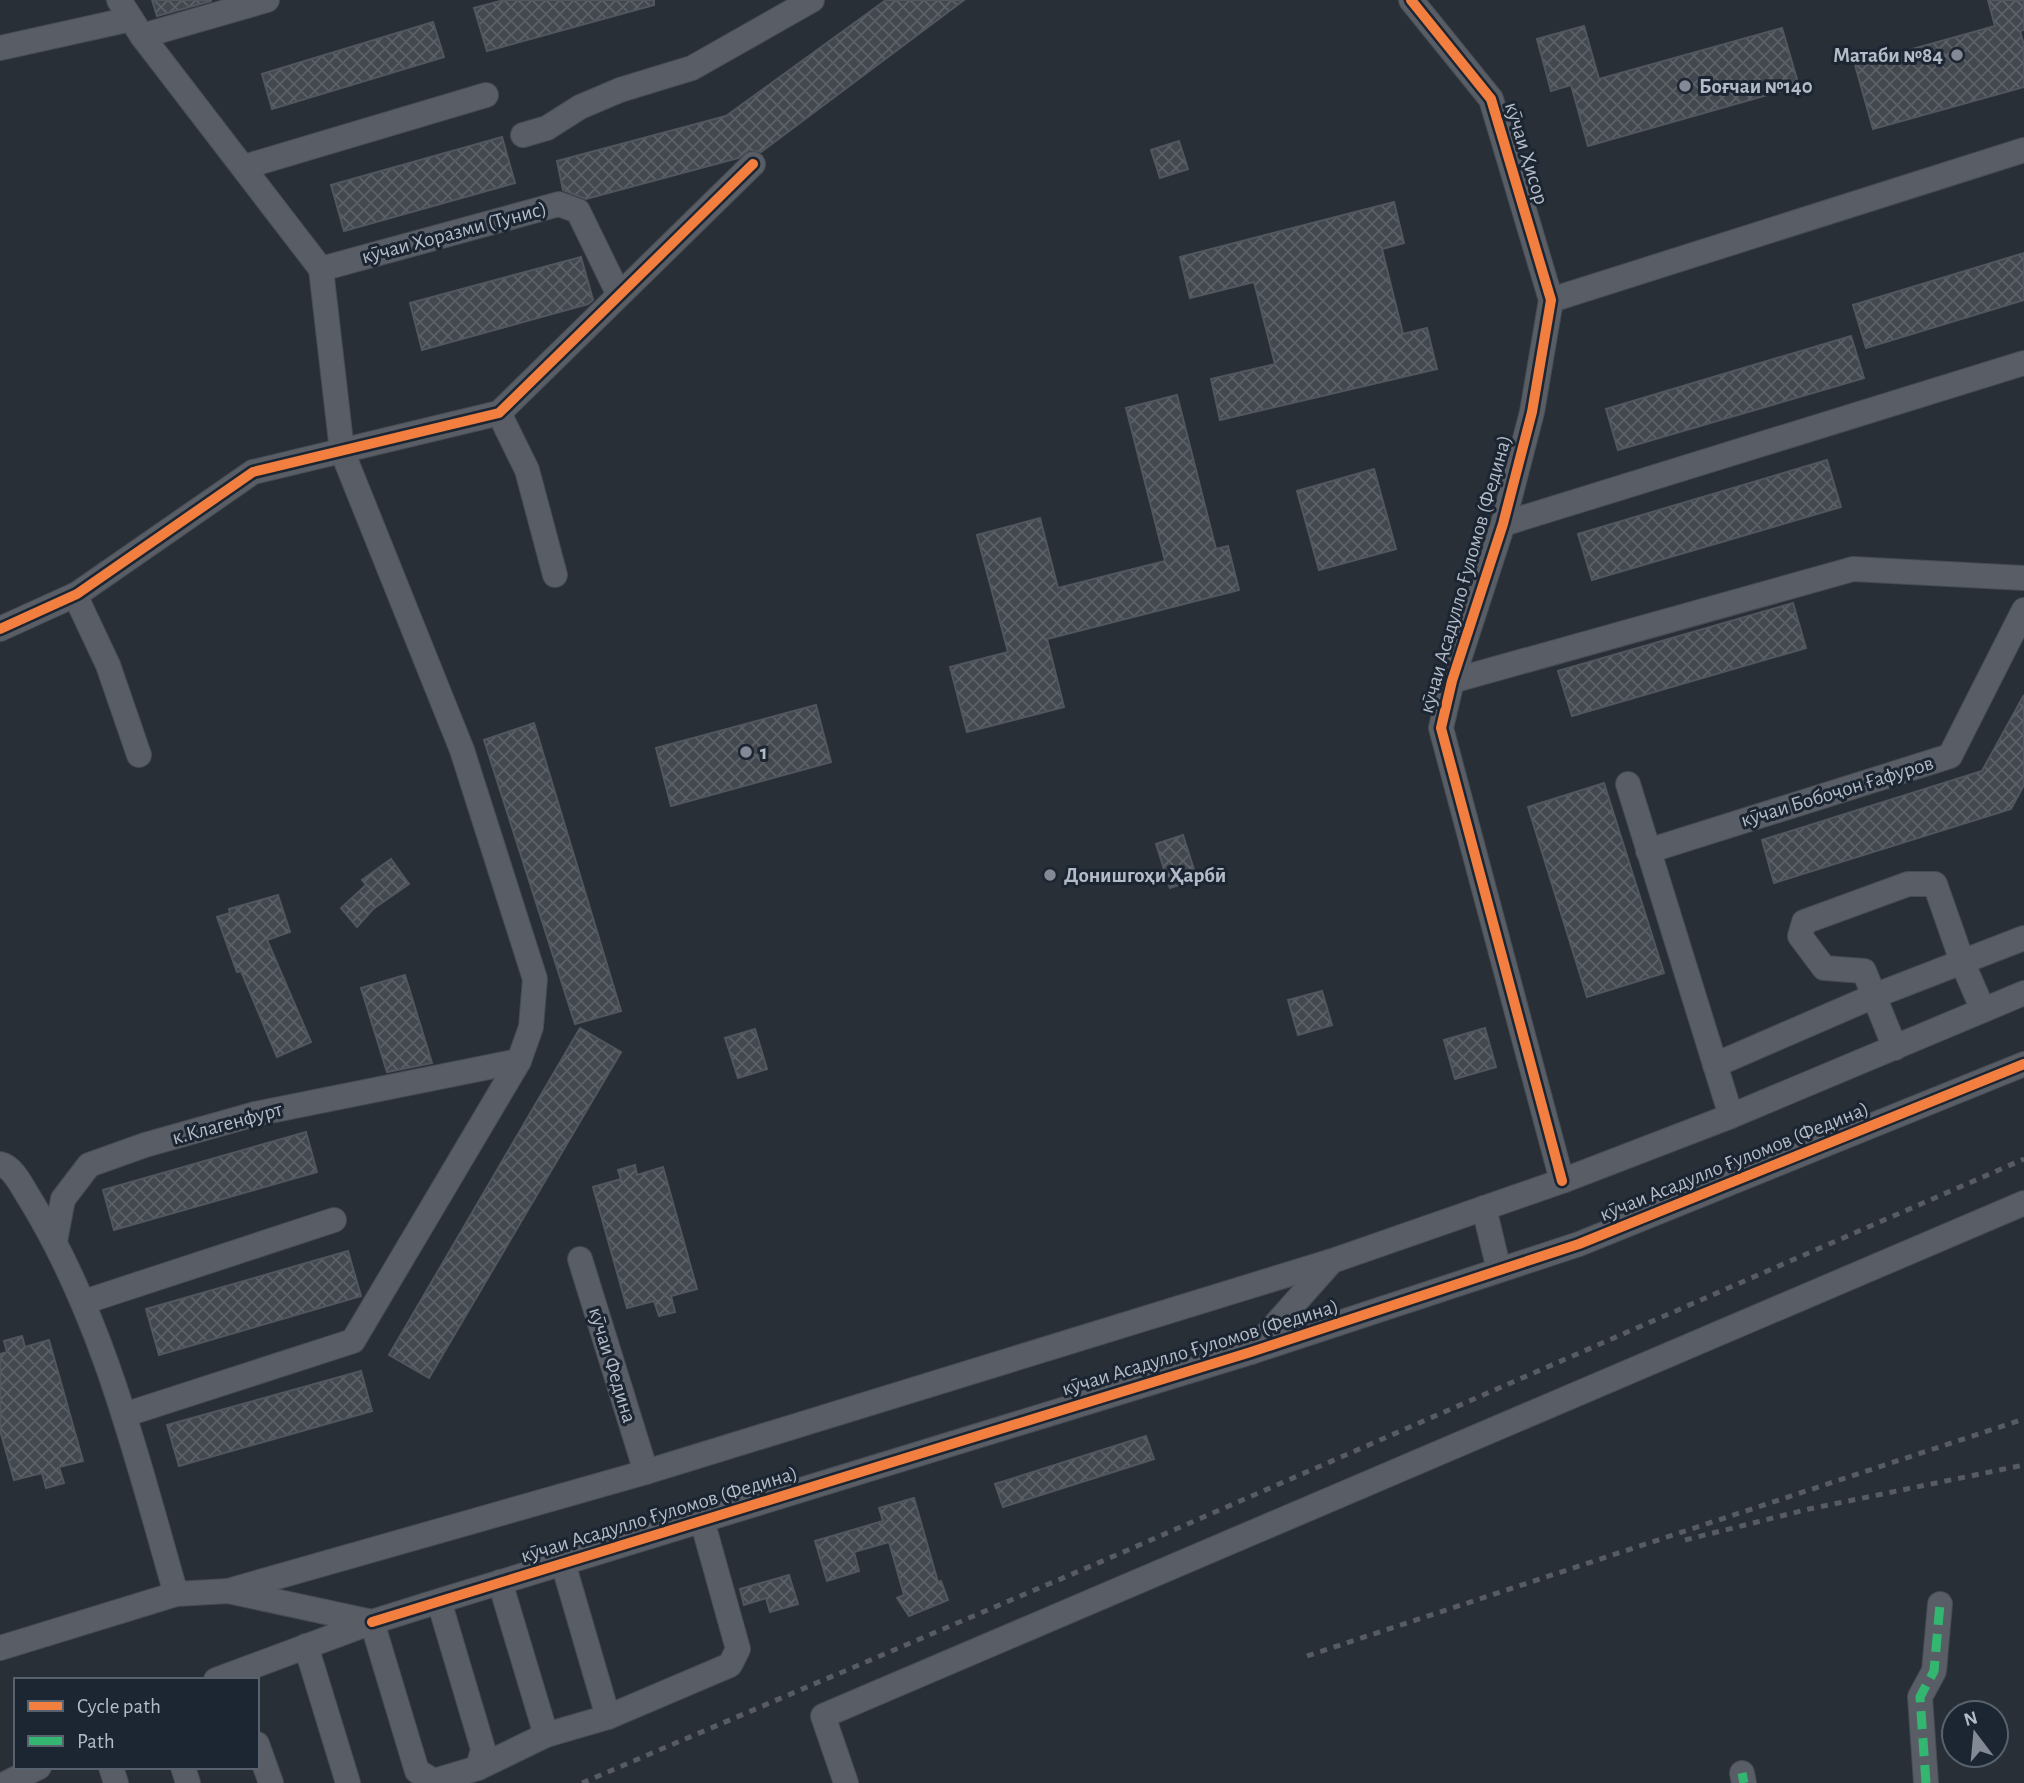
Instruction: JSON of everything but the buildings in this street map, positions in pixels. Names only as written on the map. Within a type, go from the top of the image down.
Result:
[{"type":"street","points":[[0,48],[131,19],[267,0]]},
{"type":"street","points":[[523,135],[548,128],[580,107],[620,90],[692,68],[812,0]]},
{"type":"street","name":"кӯчаи Ҳисор","points":[[1411,0],[1491,99],[1551,300]]},
{"type":"street","points":[[124,1415],[352,1341],[519,1062],[531,1027],[535,979],[462,750],[342,451],[321,269],[131,19]]},
{"type":"street","points":[[244,167],[486,95]]},
{"type":"street","points":[[1551,300],[2024,150]]},
{"type":"street","points":[[0,629],[75,595],[253,472],[499,413],[752,164]]},
{"type":"street","name":"кӯчаи Хоразми (Тунис)","points":[[321,269],[559,204],[578,211],[619,295]]},
{"type":"street","name":"кӯчаи Асадулло Ғуломов (Федина)","points":[[1551,300],[1532,412],[1503,524],[1452,681],[1441,728],[1562,1181]]},
{"type":"street","points":[[1503,524],[2024,363]]},
{"type":"street","points":[[499,413],[527,470],[555,575]]},
{"type":"street","points":[[1452,681],[1853,569],[2024,578]]},
{"type":"street","points":[[75,595],[108,665],[139,755]]},
{"type":"street","name":"кӯчаи Бобоҷон Ғафуров","points":[[1648,851],[1950,756],[2024,610]]},
{"type":"street","points":[[1628,784],[1731,1116]]},
{"type":"street","points":[[1895,1048],[1864,971],[1824,968],[1800,936],[1804,922],[1908,884],[1935,884],[1962,964],[1983,1010]]},
{"type":"street","points":[[1715,1065],[1874,996],[2024,938]]},
{"type":"street","points":[[228,1591],[646,1472],[1332,1261],[1562,1181],[1731,1116],[2024,993]]},
{"type":"street","name":"к.Клагенфурт","points":[[55,1241],[63,1199],[89,1166],[145,1145],[255,1114],[519,1062]]},
{"type":"street","name":"кӯчаи Асадулло Ғуломов (Федина)","points":[[228,1678],[372,1622],[1251,1352],[1579,1244],[2024,1064]]},
{"type":"street","points":[[0,1164],[13,1172],[55,1241],[85,1302],[124,1415],[176,1594]]},
{"type":"street","points":[[846,1783],[823,1716],[2024,1203]]},
{"type":"street","points":[[1484,1208],[1499,1270]]},
{"type":"street","points":[[85,1302],[334,1220]]},
{"type":"street","name":"кӯчаи Федина","points":[[580,1259],[646,1472]]},
{"type":"street","points":[[1251,1352],[1332,1261]]},
{"type":"street","points":[[372,1622],[417,1771],[434,1781],[478,1768],[546,1735],[608,1717],[730,1665],[738,1649],[702,1520]]},
{"type":"street","points":[[563,1563],[608,1717]]},
{"type":"street","points":[[500,1582],[546,1735]]},
{"type":"street","name":"кӯчаи Асадулло Ғуломов (Федина)","points":[[0,1648],[176,1594],[228,1591],[372,1622]]},
{"type":"street","points":[[439,1601],[483,1749],[478,1768]]},
{"type":"street","points":[[1926,1783],[1920,1697],[1934,1671],[1940,1604]]},
{"type":"street","points":[[306,1646],[348,1783]]},
{"type":"street","points":[[259,1750],[271,1783]]},
{"type":"railway","points":[[582,1783],[1105,1560],[2024,1159]]},
{"type":"railway","points":[[1307,1656],[2024,1419]]},
{"type":"railway","points":[[1685,1540],[1809,1509],[2024,1465]]},
{"type":"marked path","points":[[1926,1783],[1920,1697],[1934,1671],[1940,1604]]},
{"type":"marked path","points":[[1742,1773],[1744,1783]]},
{"type":"cycle path","points":[[1411,0],[1491,99],[1551,300],[1532,412],[1503,524],[1452,681],[1441,728],[1562,1181]]},
{"type":"cycle path","points":[[0,629],[77,594],[253,472],[499,413],[753,164]]},
{"type":"cycle path","points":[[372,1622],[1251,1352],[1579,1244],[2024,1064]]},
{"type":"place","name":"Матаби №84","points":[[1957,55]]},
{"type":"place","name":"Боғчаи №140","points":[[1685,86]]},
{"type":"place","name":"1","points":[[746,752]]},
{"type":"place","name":"Донишгоҳи Ҳарбӣ","points":[[1050,875]]}]
